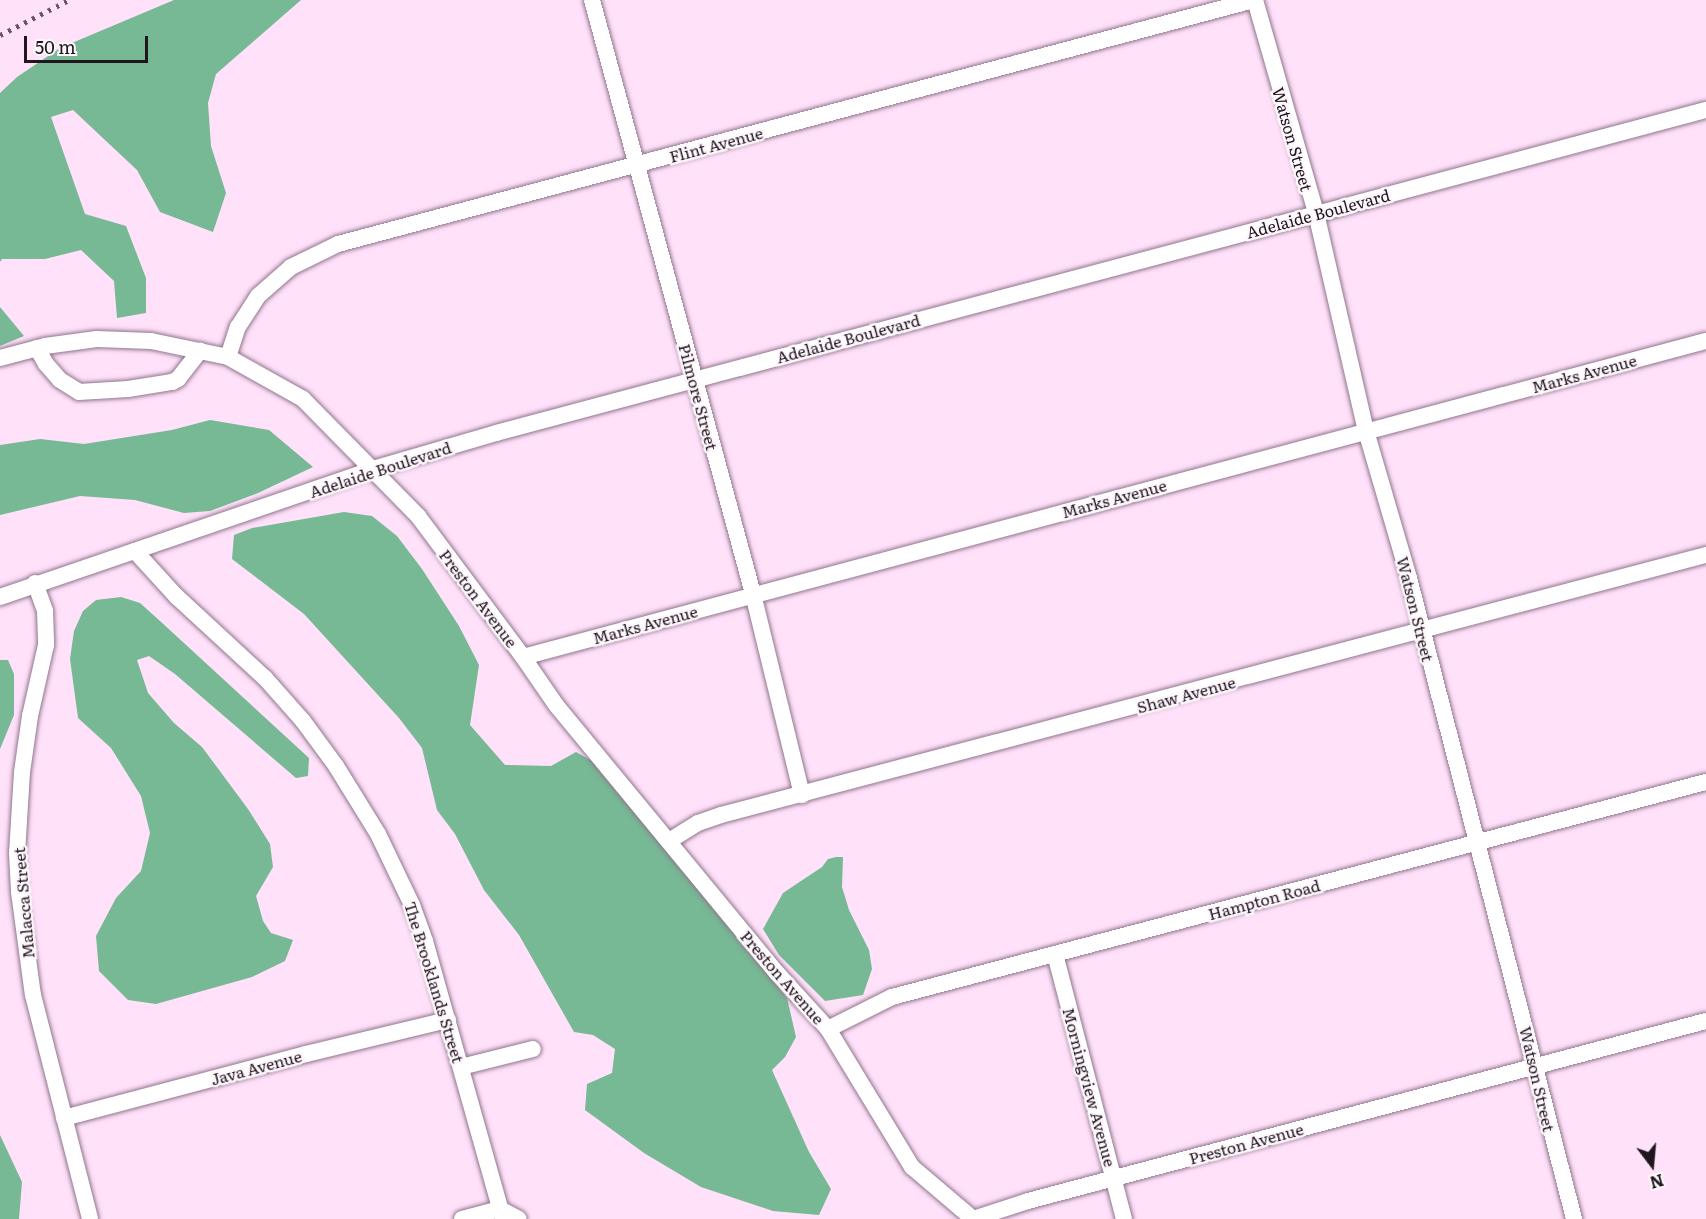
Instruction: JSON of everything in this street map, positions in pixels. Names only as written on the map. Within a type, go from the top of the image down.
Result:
[{"type":"street","name":"Pilmore Street","points":[[592,0],[753,594],[802,795]]},
{"type":"street","name":"Flint Avenue","points":[[228,357],[238,327],[258,296],[279,275],[302,260],[362,236],[1254,0]]},
{"type":"street","name":"Watson Street","points":[[1254,0],[1316,213],[1366,430],[1422,631],[1574,1219]]},
{"type":"street","name":"Adelaide Boulevard","points":[[0,597],[34,583],[373,470],[694,379],[1706,110]]},
{"type":"street","name":"Preston Avenue","points":[[0,358],[37,348],[97,339],[123,338],[228,357],[303,399],[418,516],[556,705],[778,974],[828,1029],[912,1167],[973,1219],[1114,1178],[1706,1021]]},
{"type":"street","name":"Marks Avenue","points":[[523,657],[1706,340]]},
{"type":"street","points":[[37,348],[46,364],[60,380],[79,392],[128,389],[172,382],[178,379],[200,351]]},
{"type":"street","name":"The Brooklands Street","points":[[135,551],[176,596],[265,678],[303,721],[336,766],[378,834],[412,905],[448,1020],[502,1214]]},
{"type":"street","name":"Shaw Avenue","points":[[669,841],[698,823],[721,815],[1706,555]]},
{"type":"street","name":"Malacca Street","points":[[34,583],[45,611],[46,645],[30,716],[22,772],[18,879],[24,944],[33,995],[90,1219]]},
{"type":"street","name":"Hampton Road","points":[[828,1029],[892,997],[1706,782]]},
{"type":"street","name":"Morningview Avenue","points":[[1055,954],[1124,1219]]},
{"type":"street","name":"Java Avenue","points":[[64,1118],[306,1054],[448,1020]]},
{"type":"street","points":[[461,1067],[533,1049]]},
{"type":"street","points":[[462,1219],[502,1214],[519,1219]]},
{"type":"green space","points":[[174,0],[301,0],[216,74],[208,103],[211,146],[226,193],[213,232],[160,212],[137,170],[73,110],[51,117],[85,214],[126,226],[146,278],[146,313],[117,318],[114,281],[81,250],[45,259],[2,259],[0,262],[0,93],[17,77],[60,48]]},
{"type":"green space","points":[[0,307],[24,336],[0,346]]},
{"type":"green space","points":[[210,420],[269,430],[313,467],[258,493],[210,511],[184,513],[135,500],[80,496],[0,515],[0,445],[40,439],[84,444],[172,430]]},
{"type":"green space","points":[[344,512],[372,516],[397,536],[422,569],[459,626],[479,665],[470,725],[505,765],[551,766],[576,752],[594,762],[787,998],[796,1037],[785,1057],[772,1070],[809,1152],[831,1189],[819,1215],[773,1211],[701,1187],[644,1153],[585,1110],[587,1084],[612,1073],[615,1049],[593,1035],[574,1032],[519,935],[484,890],[455,834],[437,810],[422,748],[399,718],[304,614],[232,559],[234,535],[252,528]]},
{"type":"green space","points":[[121,597],[140,603],[309,758],[308,776],[296,778],[175,674],[149,656],[137,660],[148,693],[174,723],[202,747],[248,809],[270,844],[273,867],[256,896],[263,921],[271,933],[293,940],[285,961],[252,977],[156,1004],[128,1000],[99,971],[96,936],[116,898],[141,871],[150,833],[141,796],[111,748],[78,718],[70,659],[74,631],[83,611],[96,600]]},
{"type":"green space","points":[[0,660],[8,660],[14,674],[14,715],[0,749]]},
{"type":"green space","points":[[843,857],[842,887],[849,910],[869,950],[872,969],[863,995],[825,1001],[779,955],[763,929],[783,893],[822,867],[828,859]]},
{"type":"green space","points":[[0,1135],[22,1182],[19,1219],[0,1219]]},
{"type":"railway","points":[[0,35],[69,0]]}]
